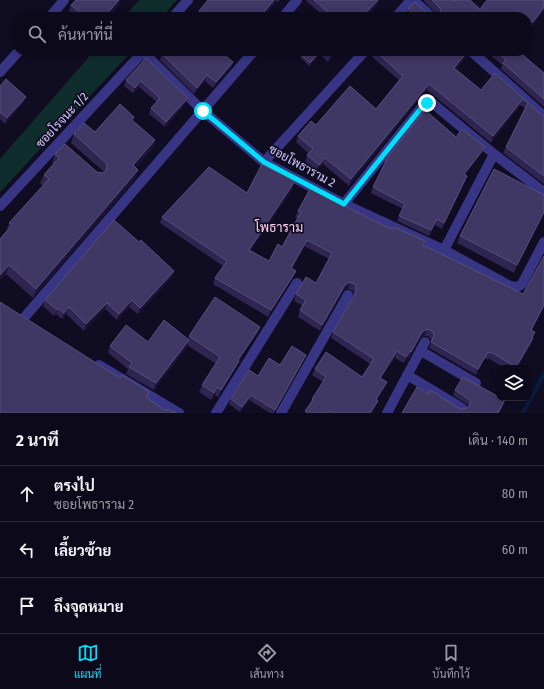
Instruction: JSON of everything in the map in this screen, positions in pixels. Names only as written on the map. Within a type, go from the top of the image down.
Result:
[{"type":"street","points":[[54,12],[64,0]]},
{"type":"street","points":[[177,12],[188,0]]},
{"type":"street","points":[[287,12],[297,0]]},
{"type":"street","points":[[401,12],[412,0],[426,12]]},
{"type":"street","points":[[0,72],[14,56]]},
{"type":"street","name":"ซอยโรจนะ 1/2","points":[[0,206],[62,144],[139,56]]},
{"type":"street","name":"ซอยโพธาราม 2","points":[[148,56],[203,111],[264,162],[344,204],[444,250],[510,286],[517,287],[522,284],[544,242]]},
{"type":"street","points":[[24,319],[250,56]]},
{"type":"street","points":[[264,162],[360,56]]},
{"type":"street","points":[[477,56],[544,116]]},
{"type":"street","points":[[344,204],[422,107],[431,102],[494,154],[544,192]]},
{"type":"street","points":[[444,250],[494,154]]},
{"type":"street","points":[[216,413],[297,283]]},
{"type":"street","points":[[281,413],[348,295]]},
{"type":"street","points":[[387,413],[423,346],[476,383]]},
{"type":"street","points":[[91,360],[179,413]]},
{"type":"street","points":[[407,375],[462,408]]},
{"type":"green space","points":[[139,0],[177,0],[166,12],[128,12]]},
{"type":"green space","points":[[90,56],[127,56],[0,192],[0,159]]},
{"type":"building","points":[[76,0],[119,0],[108,12],[79,12],[71,5]]},
{"type":"building","points":[[208,0],[274,0],[264,12],[199,11]]},
{"type":"building","points":[[314,0],[378,0],[367,12],[327,12]]},
{"type":"building","points":[[432,0],[470,0],[480,9],[487,0],[544,0],[544,7],[533,22],[532,12],[441,12],[440,8]]},
{"type":"building","points":[[415,2],[426,12],[412,12],[408,9]]},
{"type":"building","points":[[164,56],[226,56],[233,62],[216,82],[207,75],[197,88]]},
{"type":"building","points":[[302,56],[316,56],[310,63]]},
{"type":"building","points":[[381,56],[464,56],[454,68],[481,90],[495,73],[544,116],[544,176],[506,147],[528,103],[523,99],[493,136],[429,84],[351,179],[325,158],[319,165],[307,155],[313,149],[298,136],[311,121],[316,125],[350,86],[376,109],[403,76]]},
{"type":"building","points":[[502,56],[524,56],[544,73],[544,99],[503,63],[506,60]]},
{"type":"building","points":[[146,58],[188,98],[166,122],[151,108],[160,98],[141,81],[135,88],[126,80]]},
{"type":"building","points":[[6,79],[26,97],[7,118],[0,112],[0,86]]},
{"type":"building","points":[[120,104],[134,117],[132,120],[155,140],[133,165],[138,170],[36,289],[9,265],[0,275],[0,239],[12,225],[9,223],[49,179],[44,175],[59,158],[55,154],[65,144],[97,172],[103,173],[106,171],[106,163],[74,134],[84,123],[95,132]]},
{"type":"building","points":[[425,110],[456,137],[462,129],[485,147],[464,174],[467,176],[444,223],[437,219],[431,230],[399,216],[405,204],[373,187],[389,155]]},
{"type":"building","points":[[262,164],[295,181],[249,250],[269,261],[278,244],[282,247],[301,212],[298,211],[310,189],[387,227],[393,229],[394,227],[425,241],[423,245],[523,294],[544,256],[544,305],[531,330],[535,332],[532,337],[533,338],[517,365],[513,365],[491,352],[488,352],[478,369],[431,342],[434,336],[433,332],[427,329],[422,332],[411,352],[410,351],[406,357],[397,351],[380,378],[387,382],[376,399],[378,401],[370,413],[332,413],[329,411],[328,413],[308,413],[305,411],[326,377],[315,369],[326,352],[362,377],[374,359],[333,332],[356,292],[356,285],[350,282],[345,285],[322,325],[300,310],[306,300],[296,294],[306,277],[316,283],[332,253],[307,240],[291,268],[296,271],[271,310],[215,278],[227,261],[162,217],[209,167],[247,193]]},
{"type":"building","points":[[494,169],[544,195],[544,212],[517,265],[460,236]]},
{"type":"building","points":[[114,220],[139,242],[141,240],[174,271],[140,308],[132,300],[119,314],[107,303],[86,324],[69,307],[64,313],[58,308],[57,310],[45,300]]},
{"type":"building","points":[[215,297],[260,327],[238,360],[239,361],[221,390],[217,387],[214,393],[202,385],[220,357],[189,336]]},
{"type":"building","points":[[0,302],[120,378],[122,375],[149,392],[146,397],[166,411],[168,409],[176,413],[0,413]]},
{"type":"building","points":[[164,320],[189,340],[156,383],[129,367],[132,363],[110,346],[126,325],[148,342]]},
{"type":"building","points":[[292,346],[306,355],[275,410],[251,395],[242,407],[231,399],[249,370],[258,376],[269,358],[280,365]]},
{"type":"building","points":[[463,377],[496,395],[496,401],[504,401],[498,413],[402,413],[417,387],[428,394],[430,390],[460,409],[470,406],[470,400],[455,390]]},
{"type":"waterway","points":[[523,413],[544,374]]},
{"type":"district","name":"โพธาราม","points":[[279,227]]},
{"type":"route","points":[[203,111],[264,162],[344,204],[422,107],[427,103]]}]
